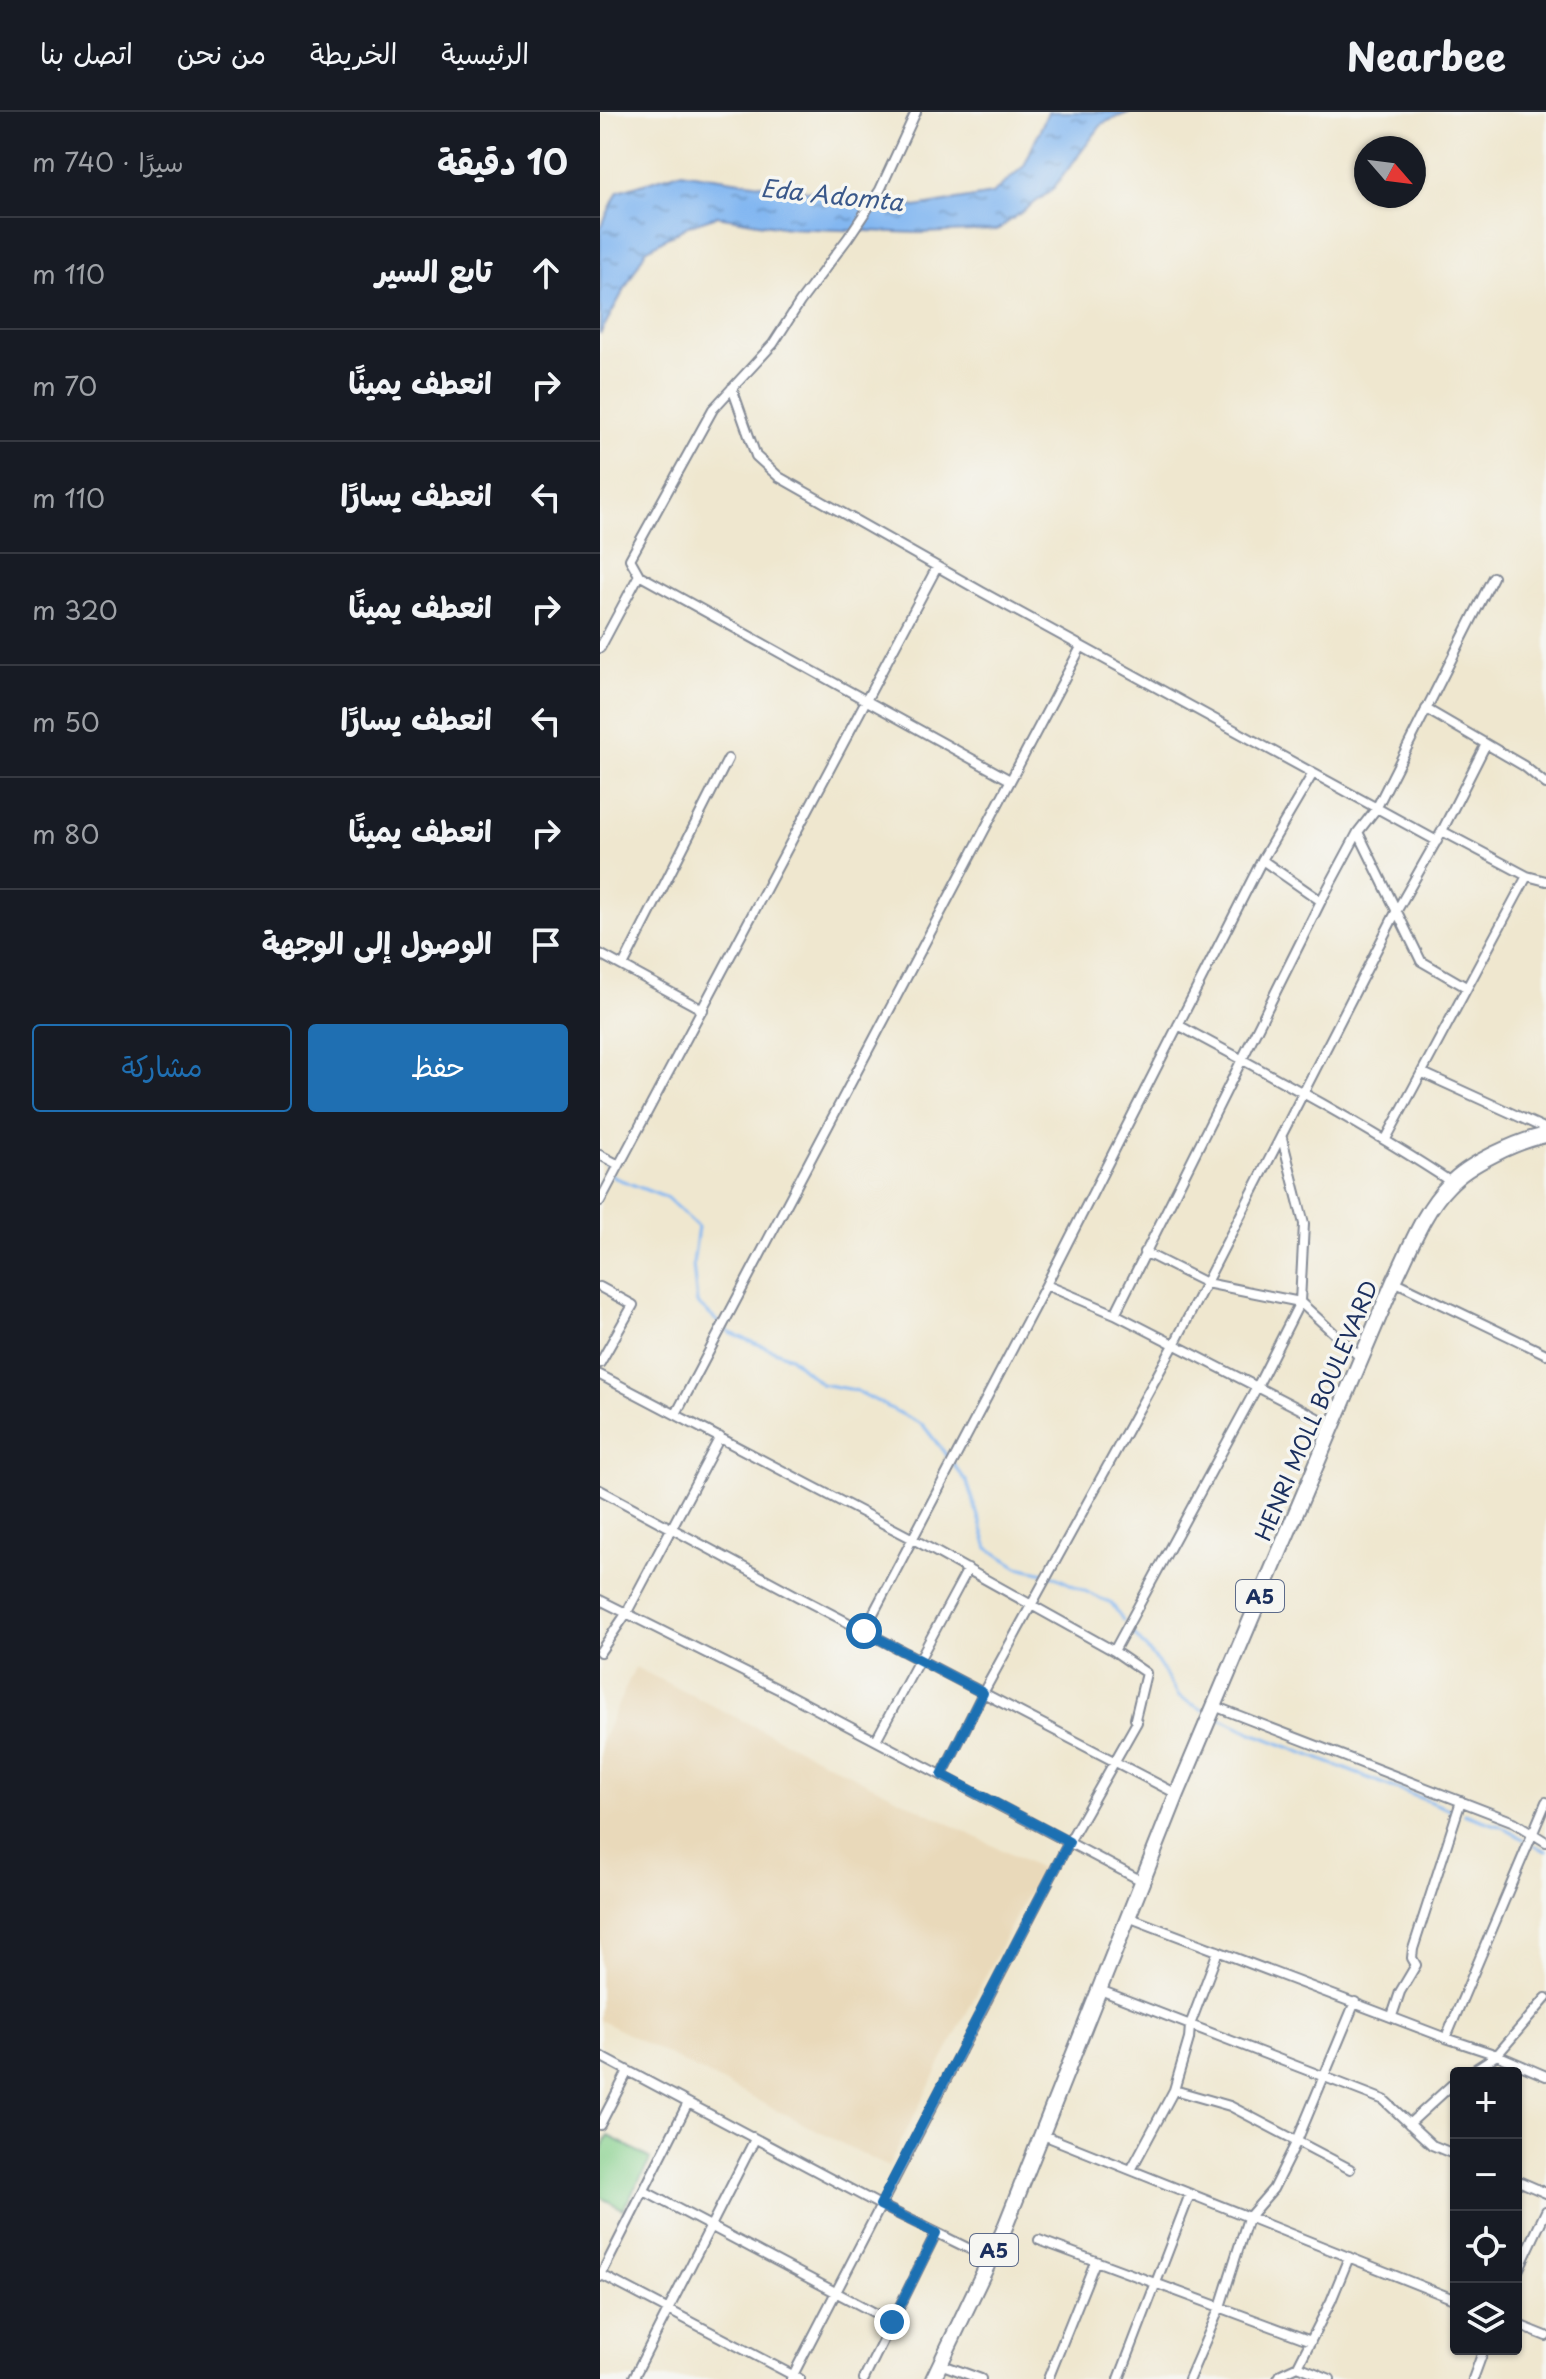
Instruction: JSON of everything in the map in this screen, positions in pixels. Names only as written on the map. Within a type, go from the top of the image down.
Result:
[{"type":"highway","name":"HENRI MOLL BOULEVARD","points":[[1043,2135],[1177,1794],[1394,1281],[1427,1214],[1451,1182],[1500,1152],[1546,1135]]},
{"type":"highway","name":"A5","points":[[933,2379],[990,2259],[1043,2135]]},
{"type":"street","points":[[916,112],[889,175],[773,344],[713,409],[630,559],[639,575],[1010,780]]},
{"type":"street","points":[[732,388],[756,456],[779,477],[1312,775],[1437,841]]},
{"type":"street","points":[[600,1201],[937,567]]},
{"type":"street","points":[[600,648],[639,575]]},
{"type":"street","points":[[1115,1314],[1321,901],[1358,832],[1376,809],[1493,577]]},
{"type":"street","points":[[676,1414],[1081,647]]},
{"type":"street","points":[[1426,709],[1524,766],[1546,784]]},
{"type":"street","points":[[942,1775],[1031,1604],[1174,1345],[1306,1093],[1396,912],[1437,841],[1486,744]]},
{"type":"street","points":[[623,966],[728,759]]},
{"type":"street","points":[[864,1631],[1046,1285],[1262,860],[1312,775]]},
{"type":"street","points":[[1442,831],[1527,876],[1546,881]]},
{"type":"street","points":[[1358,832],[1421,961],[1466,987]]},
{"type":"street","points":[[1262,860],[1321,901]]},
{"type":"street","points":[[1386,1139],[1527,876]]},
{"type":"street","points":[[600,954],[703,1010]]},
{"type":"street","points":[[1178,1025],[1386,1139],[1451,1182]]},
{"type":"street","points":[[1423,1073],[1546,1129]]},
{"type":"street","points":[[1114,1651],[1300,1302],[1304,1224],[1282,1137]]},
{"type":"street","points":[[600,1155],[619,1165]]},
{"type":"street","points":[[1144,1252],[1206,1283],[1300,1302],[1361,1358]]},
{"type":"street","points":[[1394,1281],[1546,1354]]},
{"type":"street","points":[[1046,1285],[1115,1314],[1333,1426]]},
{"type":"street","points":[[600,1287],[633,1305],[600,1363]]},
{"type":"street","points":[[600,1375],[968,1569],[1114,1651],[1146,1673],[1135,1719],[1137,1722],[1069,1842],[835,2293],[795,2378],[601,2275],[688,2103]]},
{"type":"street","points":[[600,1652],[626,1614],[720,1437]]},
{"type":"street","points":[[600,1490],[1177,1794]]},
{"type":"street","points":[[876,1740],[968,1569]]},
{"type":"street","points":[[600,1600],[876,1740],[1142,1881]]},
{"type":"street","points":[[1214,1706],[1514,1822],[1546,1842]]},
{"type":"street","points":[[1392,2016],[1400,1992],[1416,1965],[1412,1958],[1413,1949],[1461,1801]]},
{"type":"street","points":[[1446,2038],[1546,1802]]},
{"type":"street","points":[[1128,1917],[1546,2076]]},
{"type":"street","points":[[1131,2170],[1174,2090],[1190,2025],[1218,1951]]},
{"type":"street","points":[[1100,1990],[1384,2100],[1432,2145],[1450,2152]]},
{"type":"street","points":[[1478,2067],[1497,2055],[1546,1998]]},
{"type":"street","points":[[1189,2379],[1220,2307],[1248,2218],[1273,2189],[1297,2141],[1355,2002]]},
{"type":"street","points":[[600,2056],[880,2205],[990,2259]]},
{"type":"street","points":[[600,2125],[628,2071]]},
{"type":"street","points":[[1409,2124],[1450,2086]]},
{"type":"street","points":[[1174,2090],[1230,2106],[1350,2169]]},
{"type":"street","points":[[1043,2135],[1450,2298]]},
{"type":"street","points":[[633,2379],[755,2139]]},
{"type":"street","points":[[1522,2183],[1546,2193]]},
{"type":"street","points":[[644,2191],[892,2322]]},
{"type":"street","points":[[1119,2379],[1190,2194]]},
{"type":"street","points":[[1522,2262],[1546,2211]]},
{"type":"street","points":[[864,2379],[936,2233]]},
{"type":"street","points":[[1039,2240],[1311,2341]]},
{"type":"street","points":[[1278,2379],[1281,2374],[1298,2366],[1349,2257]]},
{"type":"street","points":[[1048,2379],[1095,2262]]},
{"type":"street","points":[[1522,2326],[1546,2336]]},
{"type":"street","points":[[1473,2379],[1482,2355]]},
{"type":"street","points":[[940,2364],[981,2379]]},
{"type":"street","points":[[1298,2366],[1330,2379]]},
{"type":"shaded area","points":[[635,1667],[1040,1869],[888,2167],[600,2020],[600,1744]]},
{"type":"green space","points":[[609,2136],[651,2159],[623,2209],[600,2197],[600,2152]]},
{"type":"water","points":[[1048,112],[1130,112],[1103,123],[1052,190],[997,230],[920,233],[788,228],[717,216],[690,225],[646,250],[600,334],[600,229],[618,191],[680,172],[916,207],[992,194],[1024,166]]},
{"type":"waterway","points":[[604,1160],[613,1177],[667,1198],[698,1227],[693,1264],[697,1303],[730,1333],[790,1357],[821,1384],[855,1390],[923,1425],[967,1482],[988,1548],[1018,1567],[1049,1574],[1112,1604],[1123,1620]]},
{"type":"waterway","points":[[1132,1632],[1156,1660],[1179,1697],[1203,1710]]},
{"type":"waterway","points":[[1218,1717],[1451,1810]]},
{"type":"waterway","points":[[1464,1814],[1502,1827],[1523,1839]]},
{"type":"waterway","points":[[1535,1846],[1546,1851]]},
{"type":"route","points":[[864,1631],[983,1693],[942,1775],[1069,1842],[880,2205],[936,2233],[892,2322]]},
{"type":"water label","name":"Eda Adomta","points":[[832,194]]}]
